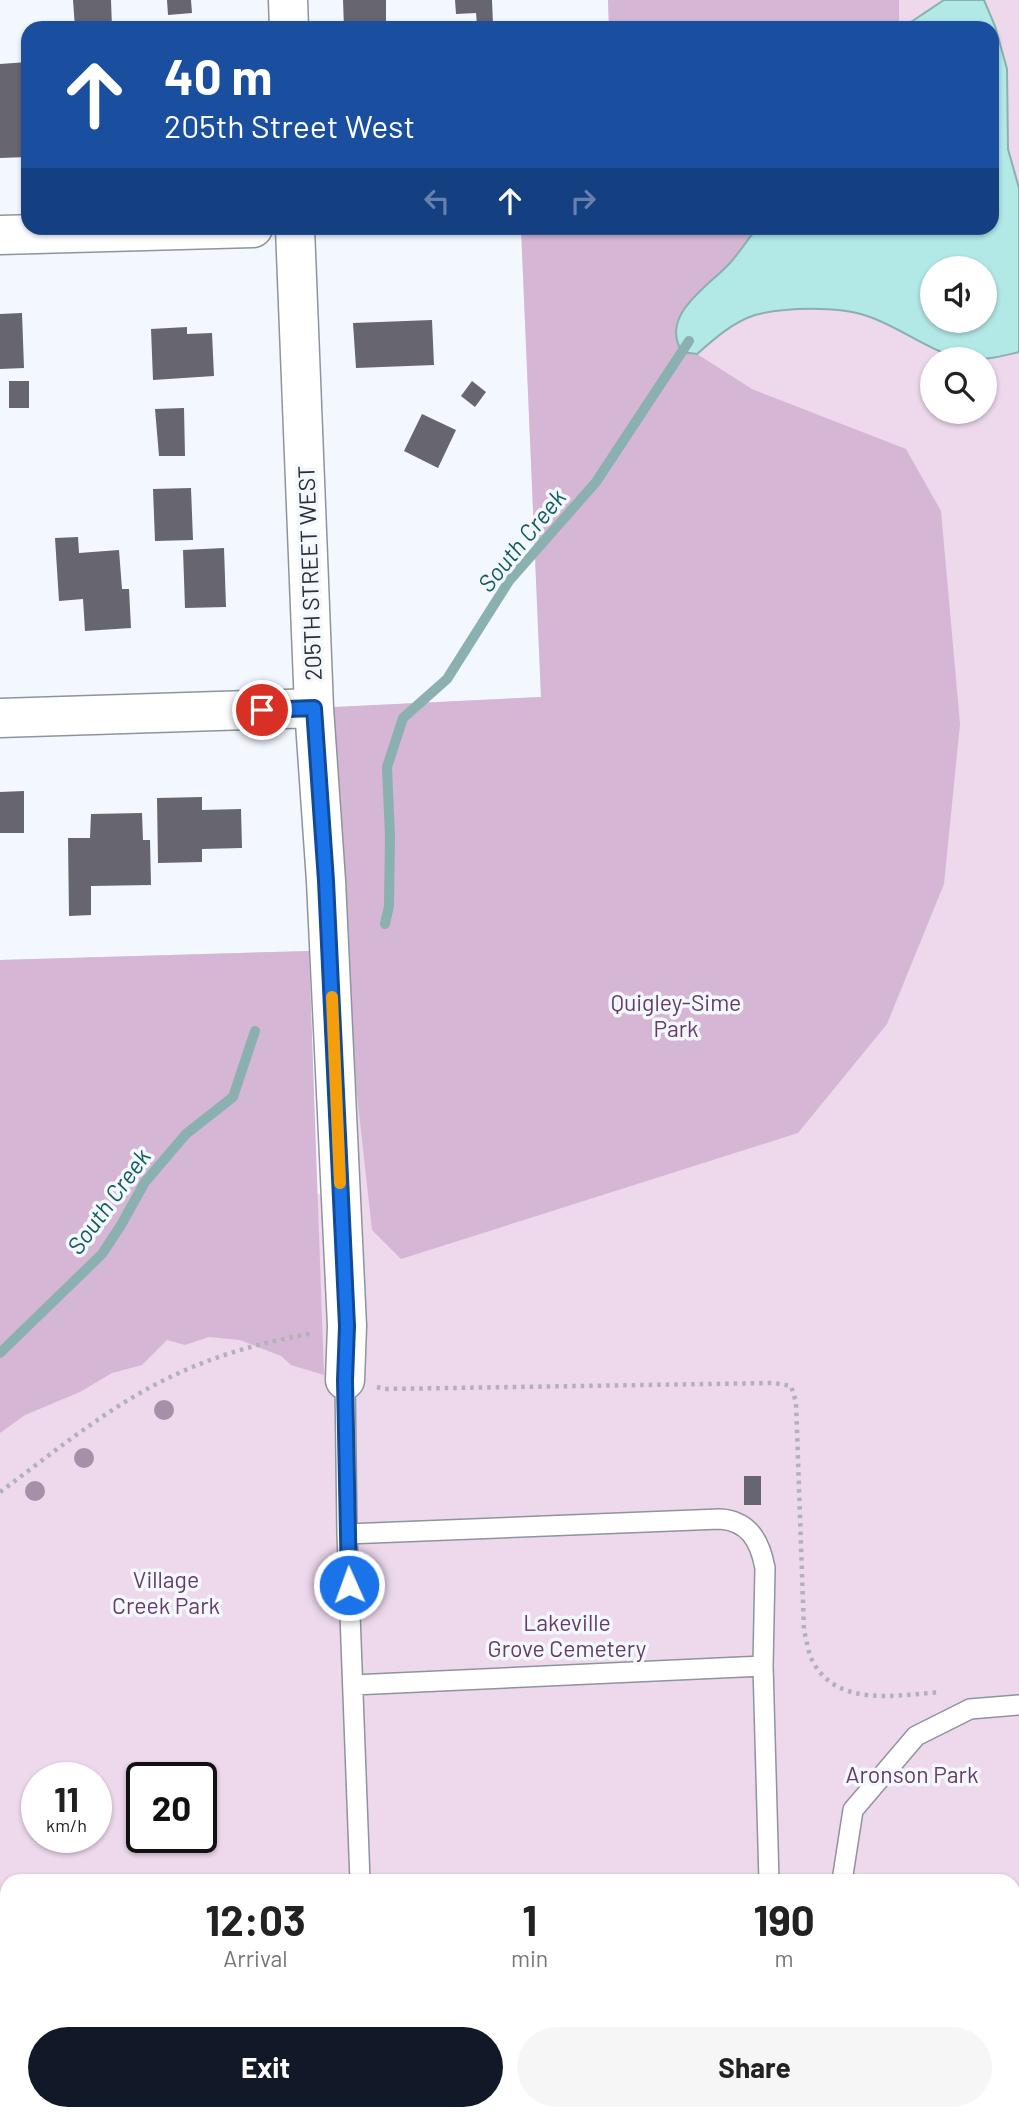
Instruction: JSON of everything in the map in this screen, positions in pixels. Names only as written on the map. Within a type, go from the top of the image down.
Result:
[{"type":"street","points":[[288,0],[289,21]]},
{"type":"street","points":[[0,235],[21,234]]},
{"type":"street","name":"205TH STREET WEST","points":[[295,235],[314,708],[326,881],[347,1326],[345,1380]]},
{"type":"street","points":[[0,718],[314,708]]},
{"type":"lane","points":[[345,1380],[347,1534],[360,1874]]},
{"type":"lane","points":[[347,1534],[734,1520],[747,1528],[762,1552],[765,1568],[763,1666],[769,1874]]},
{"type":"lane","points":[[353,1685],[763,1666]]},
{"type":"lane","points":[[843,1874],[853,1810],[916,1736],[970,1709],[1019,1705]]},
{"type":"path","points":[[0,1492],[111,1411],[178,1373],[249,1347],[347,1326]]},
{"type":"green space","points":[[608,0],[1019,0],[1019,1874],[0,1874],[0,960],[309,951],[317,1194],[341,1194],[314,708],[541,697],[521,235],[999,235],[999,21],[609,21]]},
{"type":"green space","points":[[608,0],[899,0],[899,21],[609,21]]},
{"type":"green space","name":"Quigley-Sime Park","points":[[521,235],[752,235],[730,263],[699,292],[682,313],[677,325],[677,338],[682,352],[697,354],[752,389],[906,449],[941,511],[960,724],[944,884],[887,1024],[798,1133],[401,1259],[372,1230],[314,708],[541,697]]},
{"type":"green space","points":[[309,951],[324,1375],[291,1365],[281,1356],[240,1340],[209,1337],[185,1345],[167,1340],[142,1365],[112,1373],[80,1392],[25,1415],[0,1433],[0,960]]},
{"type":"shaded area","points":[[944,0],[984,0],[993,21],[912,21]]},
{"type":"shaded area","points":[[999,40],[1007,69],[1008,149],[1019,188],[1019,352],[997,357],[997,347],[930,347],[867,316],[841,310],[811,309],[781,310],[755,315],[731,326],[697,354],[682,352],[677,339],[677,326],[681,314],[699,292],[730,263],[752,235],[999,235]]},
{"type":"building","points":[[73,0],[111,0],[112,21],[74,21]]},
{"type":"building","points":[[167,0],[191,0],[192,13],[168,15]]},
{"type":"building","points":[[343,0],[386,0],[386,21],[344,21]]},
{"type":"building","points":[[455,0],[492,0],[493,21],[477,21],[476,13],[456,14]]},
{"type":"building","points":[[21,62],[21,157],[0,158],[0,64]]},
{"type":"building","points":[[22,313],[24,368],[0,369],[0,314]]},
{"type":"building","points":[[432,320],[434,365],[356,368],[353,323]]},
{"type":"building","points":[[187,327],[187,334],[212,333],[214,376],[153,380],[151,329]]},
{"type":"building","points":[[9,381],[29,381],[29,408],[9,408]]},
{"type":"building","points":[[472,381],[486,392],[475,407],[461,396]]},
{"type":"building","points":[[184,408],[185,456],[159,456],[155,409]]},
{"type":"building","points":[[422,414],[456,430],[438,468],[404,451]]},
{"type":"building","points":[[191,488],[193,540],[155,541],[153,489]]},
{"type":"building","points":[[78,537],[79,553],[119,550],[122,589],[129,589],[131,628],[85,631],[83,599],[59,601],[55,538]]},
{"type":"building","points":[[224,548],[226,607],[185,608],[183,550]]},
{"type":"building","points":[[24,791],[24,833],[0,833],[0,792]]},
{"type":"building","points":[[202,797],[202,810],[241,809],[242,848],[202,849],[202,862],[158,863],[157,798]]},
{"type":"building","points":[[142,813],[143,840],[150,840],[151,885],[91,886],[91,915],[69,916],[68,838],[90,838],[91,814]]},
{"type":"building","points":[[744,1476],[761,1476],[761,1505],[744,1505]]},
{"type":"waterway","name":"South Creek","points":[[385,924],[389,906],[390,837],[387,767],[403,718],[447,679],[509,581],[596,482],[689,341]]},
{"type":"waterway","name":"South Creek","points":[[0,1353],[102,1254],[145,1182],[186,1134],[233,1097],[255,1031]]},
{"type":"slow traffic","points":[[332,997],[340,1183]]},
{"type":"route","points":[[262,710],[314,708],[326,881],[347,1326],[345,1380],[349,1585]]},
{"type":"park label","name":"Village Creek Park","points":[[166,1592]]},
{"type":"park label","name":"Lakeville Grove Cemetery","points":[[567,1635]]},
{"type":"park label","name":"Aronson Park","points":[[912,1774]]}]
